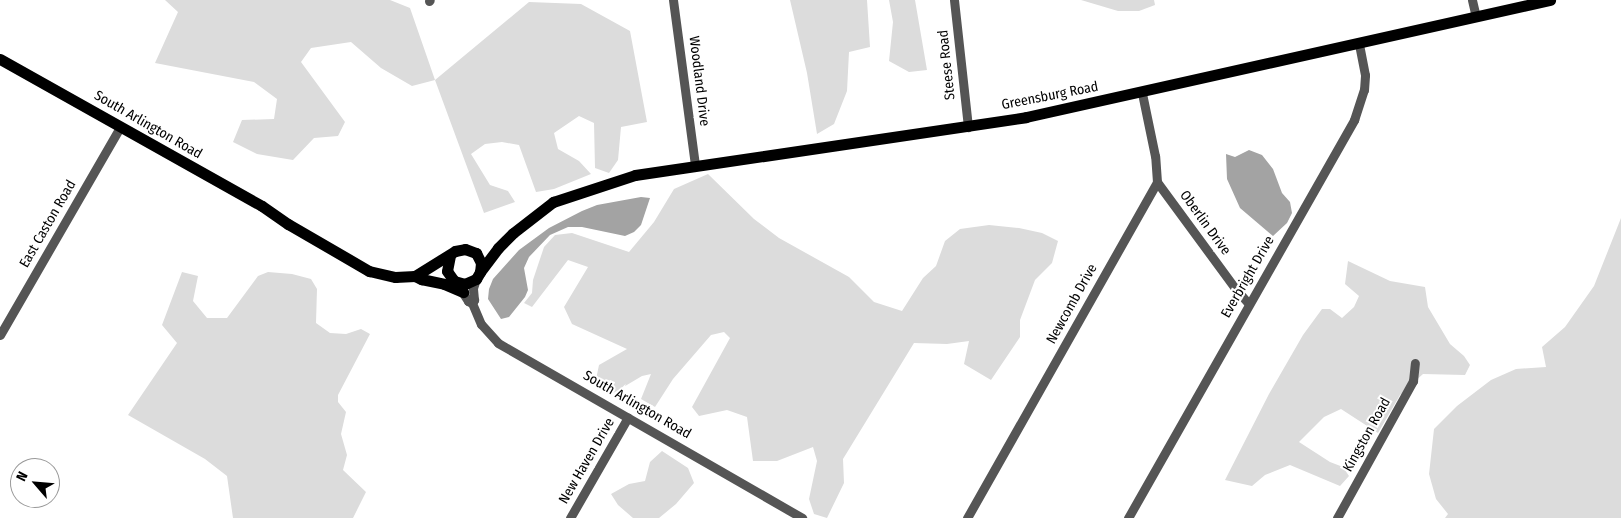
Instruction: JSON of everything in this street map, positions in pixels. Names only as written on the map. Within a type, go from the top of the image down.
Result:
[{"type":"main road","name":"Greensburg Road","points":[[478,275],[498,248],[535,214],[553,202],[629,177],[694,165],[968,127],[1073,108],[1550,0]]},
{"type":"main road","name":"South Arlington Road","points":[[0,59],[369,271],[395,277],[420,274]]},
{"type":"main road","points":[[420,274],[460,249],[474,252],[498,248]]},
{"type":"main road","points":[[420,274],[465,284],[478,275],[481,263],[474,252]]},
{"type":"main road","points":[[450,255],[446,266],[453,280]]},
{"type":"main road","points":[[420,274],[421,279],[444,284],[463,292]]},
{"type":"street","name":"Woodland Drive","points":[[674,0],[694,165]]},
{"type":"street","name":"Steese Road","points":[[954,0],[968,127]]},
{"type":"street","points":[[1472,0],[1476,17]]},
{"type":"street","name":"Everbright Drive","points":[[1128,518],[1360,108],[1365,80],[1359,43]]},
{"type":"street","points":[[1142,93],[1155,156],[1157,182]]},
{"type":"street","name":"East Caston Road","points":[[0,334],[120,127]]},
{"type":"street","name":"Oberlin Drive","points":[[1157,182],[1235,288],[1249,304]]},
{"type":"street","name":"Newcomb Drive","points":[[967,518],[1157,182]]},
{"type":"street","points":[[472,303],[474,300],[473,283],[478,275]]},
{"type":"street","name":"South Arlington Road","points":[[453,280],[472,303],[481,324],[498,343],[802,518]]},
{"type":"street","name":"Kingston Road","points":[[1337,518],[1413,382],[1415,364]]},
{"type":"street","name":"New Haven Drive","points":[[570,518],[628,417]]},
{"type":"shaded area","points":[[165,0],[390,0],[410,8],[435,80],[412,86],[381,68],[351,42],[311,48],[301,62],[345,122],[338,136],[314,138],[293,160],[257,154],[233,142],[242,120],[274,119],[277,99],[254,82],[155,63],[178,12]]},
{"type":"shaded area","points":[[790,0],[867,0],[870,47],[849,52],[847,91],[834,124],[817,134],[807,73]]},
{"type":"shaded area","points":[[889,0],[915,0],[927,70],[909,72],[889,61],[893,22]]},
{"type":"shaded area","points":[[1081,0],[1154,0],[1155,5],[1139,11],[1118,11]]},
{"type":"shaded area","points":[[529,2],[581,4],[630,31],[647,122],[621,127],[618,160],[609,173],[595,168],[594,123],[579,116],[554,133],[558,149],[579,161],[591,174],[554,189],[536,192],[519,145],[502,142],[485,144],[471,154],[490,185],[508,191],[515,202],[484,213],[435,80]]},
{"type":"shaded area","points":[[1249,150],[1262,155],[1273,169],[1282,193],[1290,202],[1292,213],[1287,223],[1273,236],[1240,208],[1227,179],[1226,154],[1235,157]]},
{"type":"shaded area","points":[[708,174],[754,219],[779,238],[849,277],[874,302],[902,311],[923,278],[936,266],[945,241],[960,229],[989,225],[1019,228],[1042,233],[1058,241],[1052,263],[1035,280],[1020,320],[1020,337],[991,380],[964,364],[969,341],[947,344],[914,343],[843,459],[844,483],[827,518],[814,514],[809,499],[817,461],[813,447],[777,461],[753,461],[747,417],[727,410],[699,416],[692,407],[730,338],[724,332],[711,335],[673,379],[655,407],[641,399],[651,374],[642,376],[610,395],[595,384],[599,365],[627,349],[572,324],[564,307],[588,267],[568,260],[532,307],[524,303],[532,293],[533,280],[544,247],[555,235],[572,233],[629,252],[654,222],[674,189]]},
{"type":"shaded area","points":[[641,197],[650,198],[641,225],[634,232],[625,236],[582,227],[568,227],[550,235],[529,257],[524,268],[528,290],[525,297],[509,317],[501,319],[488,299],[489,289],[493,279],[519,250],[549,228],[582,211],[597,205]]},
{"type":"shaded area","points":[[1621,218],[1621,518],[1445,518],[1448,514],[1436,499],[1429,474],[1434,429],[1457,406],[1491,380],[1516,369],[1546,367],[1542,347],[1565,327],[1594,286]]},
{"type":"shaded area","points":[[1348,261],[1390,281],[1425,287],[1428,307],[1450,344],[1464,356],[1470,365],[1465,375],[1423,374],[1400,395],[1378,433],[1341,409],[1324,417],[1299,442],[1330,462],[1343,467],[1349,476],[1340,486],[1290,465],[1265,475],[1252,486],[1225,480],[1269,394],[1303,335],[1322,309],[1330,309],[1342,318],[1354,307],[1359,296],[1345,284]]},
{"type":"shaded area","points":[[182,272],[198,276],[193,301],[207,318],[227,318],[258,276],[268,272],[292,274],[311,279],[317,289],[316,323],[330,333],[346,334],[361,329],[370,334],[338,395],[338,402],[346,412],[341,434],[347,455],[343,470],[366,492],[353,518],[233,518],[227,476],[205,459],[128,415],[177,343],[162,325]]},
{"type":"shaded area","points":[[662,451],[688,468],[694,483],[676,504],[659,518],[633,518],[618,505],[611,494],[629,484],[645,481],[650,462]]}]
